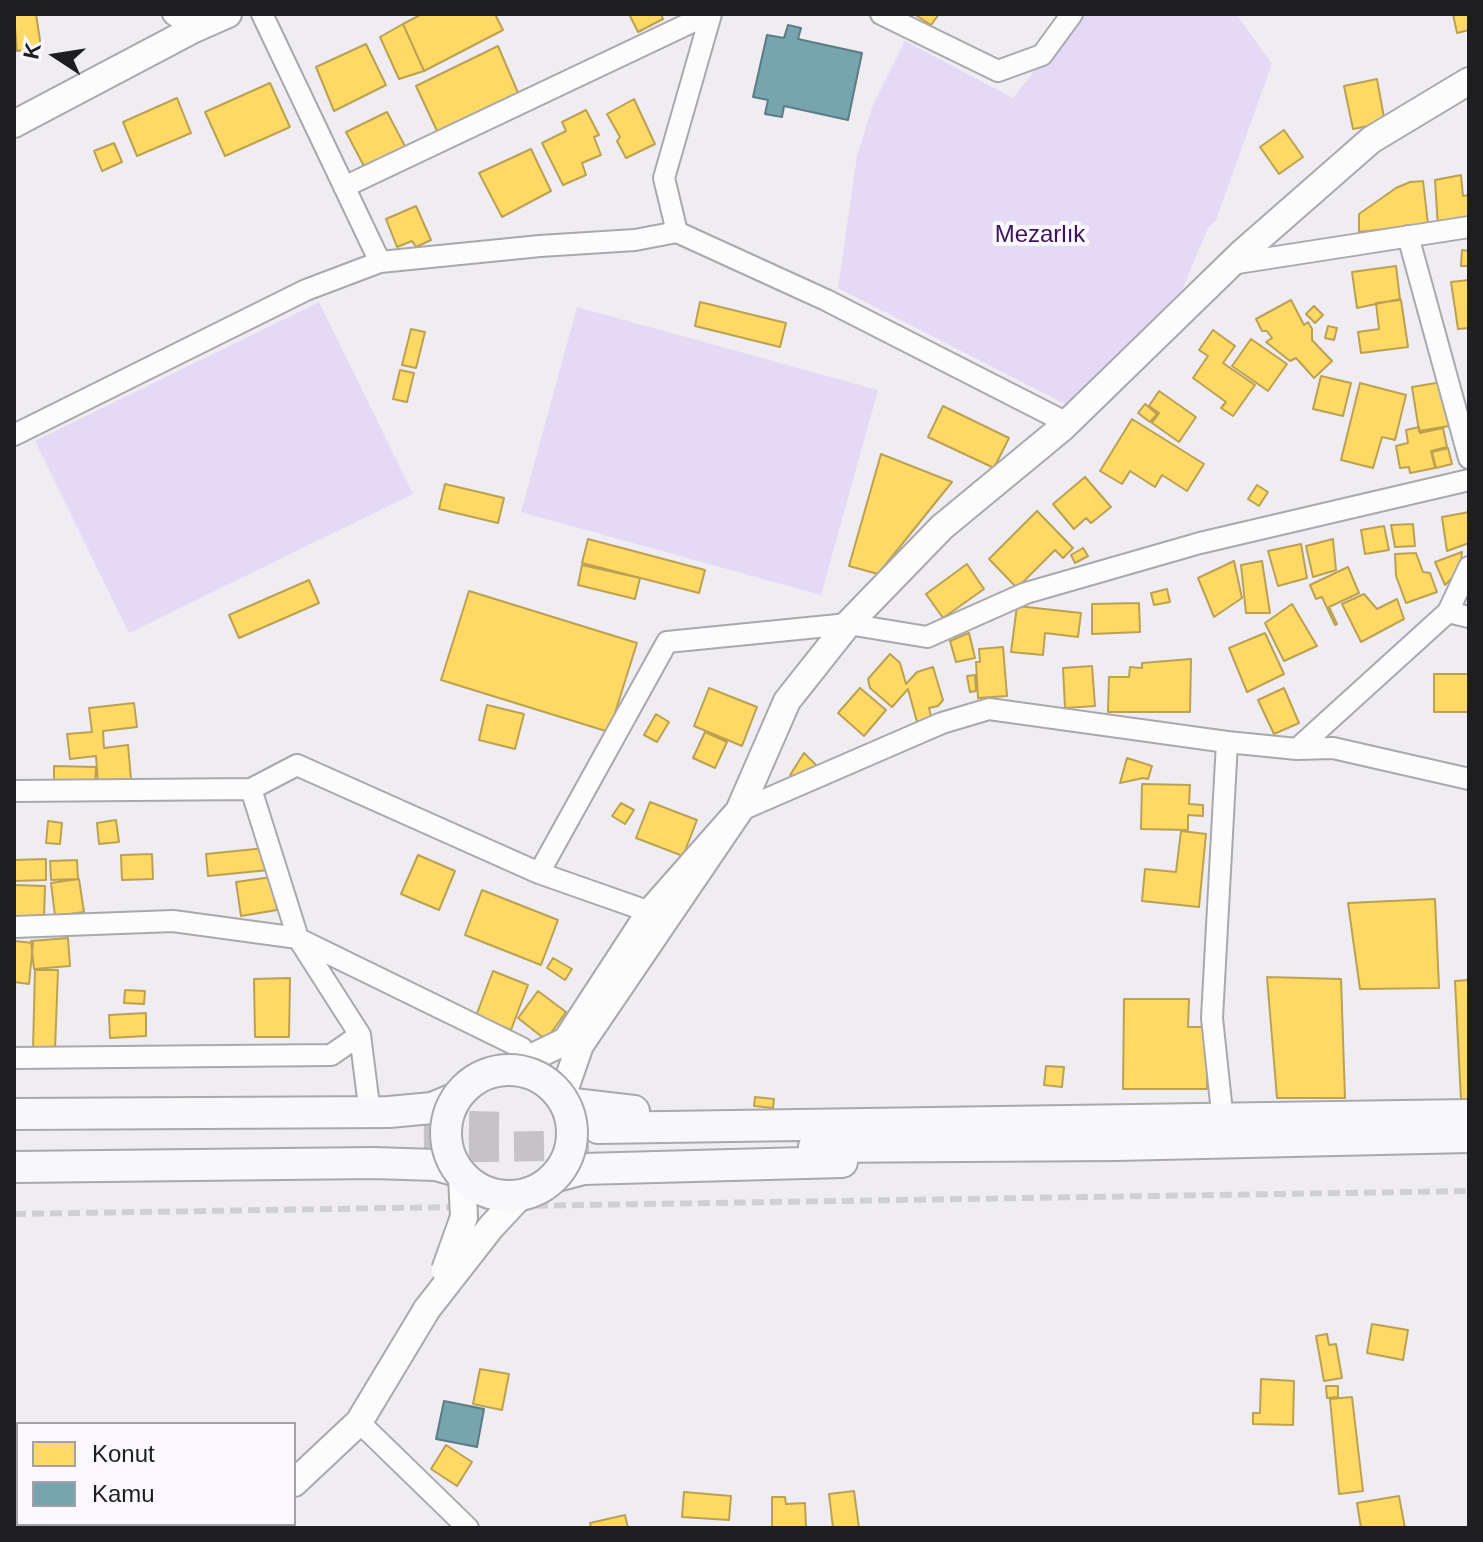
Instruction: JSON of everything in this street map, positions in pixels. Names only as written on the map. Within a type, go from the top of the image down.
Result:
[{"type":"main road","points":[[515,1058],[529,1072],[547,1082],[564,1100],[571,1115],[573,1137],[568,1158],[557,1176],[540,1189],[520,1196],[499,1197],[479,1190],[460,1174],[450,1159],[445,1138],[447,1117],[456,1098],[470,1083],[515,1058]]},
{"type":"main road","points":[[14,1114],[378,1105],[432,1108],[456,1098]]},
{"type":"main road","points":[[564,1100],[620,1111],[721,1114],[1139,1111],[1224,1130]]},
{"type":"main road","points":[[557,1176],[583,1169],[682,1165],[1017,1159],[1224,1130],[1469,1115]]},
{"type":"main road","points":[[599,1136],[727,1128],[1224,1130],[1469,1137]]},
{"type":"main road","points":[[14,1133],[424,1136],[14,1148]]},
{"type":"main road","points":[[14,1167],[373,1163],[436,1165],[460,1174]]},
{"type":"street","points":[[14,124],[184,21],[228,14]]},
{"type":"street","points":[[262,14],[380,262]]},
{"type":"street","points":[[344,187],[710,14]]},
{"type":"street","points":[[677,232],[664,178],[710,14]]},
{"type":"street","points":[[881,14],[998,71],[1042,55],[1072,14]]},
{"type":"street","points":[[14,927],[173,921],[298,938],[515,1058],[566,1041],[739,811],[787,701],[848,624],[942,527],[1067,423],[1231,264],[1371,140],[1469,81]]},
{"type":"street","points":[[1231,264],[1469,227]]},
{"type":"street","points":[[14,435],[306,290],[380,262],[635,240],[677,232],[826,300],[1067,423]]},
{"type":"street","points":[[1408,236],[1469,458]]},
{"type":"street","points":[[539,873],[667,642],[848,624],[927,637],[1026,593],[1200,543],[1469,480]]},
{"type":"street","points":[[1297,749],[1448,612],[1469,567]]},
{"type":"street","points":[[1448,612],[1469,617]]},
{"type":"street","points":[[564,1100],[580,1045],[633,953],[650,912],[739,811],[942,723],[989,709],[1227,742],[1297,749],[1333,748],[1469,779]]},
{"type":"street","points":[[1316,731],[1333,748]]},
{"type":"street","points":[[1224,1130],[1212,1018],[1227,742]]},
{"type":"street","points":[[14,791],[251,789],[297,765],[539,873],[650,912]]},
{"type":"street","points":[[251,789],[298,938],[360,1035],[378,1105]]},
{"type":"street","points":[[14,1058],[331,1055],[360,1035]]},
{"type":"street","points":[[296,1481],[359,1422],[427,1309],[456,1246],[464,1217],[460,1174]]},
{"type":"street","points":[[427,1309],[491,1227],[520,1196]]},
{"type":"street","points":[[359,1422],[468,1528]]},
{"type":"green space","name":"Mezarlık","points":[[1079,14],[1236,14],[1272,64],[1216,220],[1208,228],[1182,290],[1065,404],[838,288],[857,156],[873,105],[905,41],[1013,98]]},
{"type":"green space","points":[[319,302],[413,494],[129,633],[35,441]]},
{"type":"green space","points":[[577,307],[878,390],[821,595],[521,512]]},
{"type":"building: Konut","points":[[14,14],[36,14],[41,47],[17,51]]},
{"type":"building: Konut","points":[[422,14],[495,14],[503,30],[424,71],[403,24]]},
{"type":"building: Konut","points":[[629,14],[661,14],[663,19],[638,32]]},
{"type":"building: Konut","points":[[914,14],[939,14],[931,25]]},
{"type":"building: Konut","points":[[1453,14],[1469,14],[1469,30],[1457,33]]},
{"type":"building: Konut","points":[[403,24],[424,71],[399,79],[380,37]]},
{"type":"building: Konut","points":[[366,44],[386,85],[334,111],[316,67]]},
{"type":"building: Konut","points":[[498,46],[519,95],[438,133],[416,86]]},
{"type":"building: Konut","points":[[1377,79],[1385,123],[1353,129],[1344,86]]},
{"type":"building: Konut","points":[[270,83],[290,127],[225,156],[205,112]]},
{"type":"building: Konut","points":[[177,98],[191,133],[137,156],[123,122]]},
{"type":"building: Konut","points":[[634,99],[655,144],[626,158],[617,141],[620,137],[607,114]]},
{"type":"building: Konut","points":[[586,110],[599,135],[594,137],[601,155],[582,163],[586,175],[563,185],[542,143],[566,131],[562,122]]},
{"type":"building: Konut","points":[[387,112],[408,152],[366,170],[346,132]]},
{"type":"building: Konut","points":[[1284,130],[1303,157],[1279,174],[1260,147]]},
{"type":"building: Konut","points":[[114,143],[122,162],[102,171],[94,151]]},
{"type":"building: Konut","points":[[531,149],[551,191],[502,217],[479,173]]},
{"type":"building: Konut","points":[[1461,175],[1463,196],[1469,195],[1469,222],[1438,227],[1435,180]]},
{"type":"building: Konut","points":[[1423,181],[1428,224],[1359,232],[1359,214],[1396,188]]},
{"type":"building: Konut","points":[[416,206],[431,240],[416,247],[412,241],[397,247],[386,219]]},
{"type":"building: Konut","points":[[1462,250],[1469,251],[1469,266],[1461,266]]},
{"type":"building: Konut","points":[[1396,266],[1400,299],[1357,308],[1352,272]]},
{"type":"building: Konut","points":[[1469,280],[1469,328],[1458,329],[1451,282]]},
{"type":"building: Konut","points":[[1291,300],[1304,325],[1308,322],[1312,329],[1312,340],[1332,361],[1314,378],[1296,358],[1290,361],[1266,342],[1272,338],[1267,331],[1262,331],[1256,319]]},
{"type":"building: Konut","points":[[1401,300],[1408,347],[1361,353],[1358,332],[1379,329],[1376,303]]},
{"type":"building: Konut","points":[[700,302],[786,323],[780,347],[695,326]]},
{"type":"building: Konut","points":[[1314,306],[1323,315],[1315,323],[1306,314]]},
{"type":"building: Konut","points":[[1328,326],[1337,328],[1334,340],[1325,338]]},
{"type":"building: Konut","points":[[411,329],[425,332],[416,368],[402,365]]},
{"type":"building: Konut","points":[[1213,330],[1235,346],[1223,363],[1255,385],[1233,416],[1221,408],[1226,402],[1193,378],[1208,356],[1199,350]]},
{"type":"building: Konut","points":[[1251,339],[1287,364],[1268,391],[1232,366]]},
{"type":"building: Konut","points":[[400,370],[414,373],[407,402],[393,399]]},
{"type":"building: Konut","points":[[1321,376],[1351,383],[1343,416],[1313,409]]},
{"type":"building: Konut","points":[[1442,382],[1449,426],[1419,431],[1412,387]]},
{"type":"building: Konut","points":[[1360,383],[1406,395],[1395,440],[1382,437],[1373,468],[1341,460]]},
{"type":"building: Konut","points":[[1159,391],[1196,417],[1179,442],[1152,423],[1159,413],[1149,406]]},
{"type":"building: Konut","points":[[1145,404],[1157,414],[1150,422],[1138,413]]},
{"type":"building: Konut","points":[[943,406],[1009,438],[994,468],[928,437]]},
{"type":"building: Konut","points":[[1132,419],[1204,464],[1187,491],[1162,475],[1155,487],[1130,471],[1122,484],[1100,471]]},
{"type":"building: Konut","points":[[1419,427],[1420,433],[1443,428],[1447,447],[1431,451],[1435,468],[1410,473],[1409,467],[1400,468],[1396,446],[1408,443],[1406,430]]},
{"type":"building: Konut","points":[[1448,448],[1452,464],[1436,468],[1432,452]]},
{"type":"building: Konut","points":[[881,454],[952,482],[878,574],[849,566]]},
{"type":"building: Konut","points":[[1085,477],[1111,507],[1091,523],[1086,518],[1074,529],[1053,504]]},
{"type":"building: Konut","points":[[445,484],[504,498],[498,523],[439,509]]},
{"type":"building: Konut","points":[[1257,485],[1268,492],[1259,506],[1248,499]]},
{"type":"building: Konut","points":[[1037,511],[1073,548],[1063,558],[1055,550],[1017,588],[989,559]]},
{"type":"building: Konut","points":[[1469,512],[1469,543],[1447,551],[1442,517]]},
{"type":"building: Konut","points":[[1413,524],[1415,546],[1395,547],[1391,525]]},
{"type":"building: Konut","points":[[1384,526],[1389,550],[1365,554],[1361,530]]},
{"type":"building: Konut","points":[[588,539],[705,570],[699,593],[582,563]]},
{"type":"building: Konut","points":[[1333,539],[1336,570],[1313,577],[1306,546]]},
{"type":"building: Konut","points":[[1301,544],[1307,578],[1278,586],[1268,551]]},
{"type":"building: Konut","points":[[1083,548],[1088,556],[1075,563],[1071,555]]},
{"type":"building: Konut","points":[[1462,552],[1460,570],[1445,585],[1435,562]]},
{"type":"building: Konut","points":[[1416,553],[1423,572],[1430,573],[1437,592],[1406,603],[1396,576],[1395,554]]},
{"type":"building: Konut","points":[[1234,561],[1242,598],[1214,617],[1198,578]]},
{"type":"building: Konut","points":[[1262,561],[1270,613],[1246,613],[1241,565]]},
{"type":"building: Konut","points":[[967,564],[984,589],[943,618],[926,594]]},
{"type":"building: Konut","points":[[582,565],[640,578],[635,599],[578,585]]},
{"type":"building: Konut","points":[[1348,567],[1359,593],[1329,607],[1335,625],[1322,597],[1316,599],[1310,585]]},
{"type":"building: Konut","points":[[309,580],[319,603],[239,638],[229,615]]},
{"type":"building: Konut","points":[[1167,589],[1170,602],[1154,605],[1151,593]]},
{"type":"building: Konut","points":[[469,591],[637,643],[609,732],[441,680]]},
{"type":"building: Konut","points":[[1364,594],[1377,609],[1397,599],[1404,619],[1361,642],[1342,604]]},
{"type":"building: Konut","points":[[1139,603],[1140,632],[1092,634],[1092,604]]},
{"type":"building: Konut","points":[[1292,604],[1317,646],[1284,661],[1265,623]]},
{"type":"building: Konut","points":[[1017,606],[1081,613],[1078,637],[1045,633],[1043,655],[1011,652]]},
{"type":"building: Konut","points":[[969,633],[975,658],[956,662],[950,641]]},
{"type":"building: Konut","points":[[1265,633],[1284,674],[1247,692],[1229,648]]},
{"type":"building: Konut","points":[[1003,647],[1007,696],[978,698],[976,662],[980,662],[979,649]]},
{"type":"building: Konut","points":[[890,654],[900,663],[906,684],[917,672],[933,667],[943,700],[938,706],[929,708],[932,721],[920,725],[917,722],[908,689],[892,707],[870,688],[868,679]]},
{"type":"building: Konut","points":[[1191,659],[1190,712],[1108,712],[1109,677],[1129,677],[1130,667],[1142,668],[1142,663]]},
{"type":"building: Konut","points":[[1092,666],[1095,706],[1065,708],[1063,668]]},
{"type":"building: Konut","points":[[1434,674],[1469,674],[1469,712],[1434,712]]},
{"type":"building: Konut","points":[[975,675],[976,691],[970,692],[967,676]]},
{"type":"building: Konut","points":[[709,688],[757,707],[742,746],[694,726]]},
{"type":"building: Konut","points":[[860,688],[886,710],[864,736],[838,713]]},
{"type":"building: Konut","points":[[1284,688],[1299,723],[1274,734],[1258,700]]},
{"type":"building: Konut","points":[[134,703],[137,727],[103,731],[104,748],[128,745],[131,779],[98,783],[96,756],[70,759],[67,734],[92,732],[89,708]]},
{"type":"building: Konut","points":[[487,705],[524,714],[515,749],[479,740]]},
{"type":"building: Konut","points":[[656,714],[669,722],[657,742],[644,735]]},
{"type":"building: Konut","points":[[705,732],[727,742],[715,768],[693,758]]},
{"type":"building: Konut","points":[[804,753],[817,766],[801,778],[790,775]]},
{"type":"building: Konut","points":[[1127,758],[1152,766],[1148,779],[1120,783]]},
{"type":"building: Konut","points":[[54,766],[96,767],[95,787],[54,786]]},
{"type":"building: Konut","points":[[1142,784],[1190,785],[1189,804],[1203,805],[1203,816],[1188,815],[1188,830],[1141,829]]},
{"type":"building: Konut","points":[[650,802],[697,820],[683,856],[636,838]]},
{"type":"building: Konut","points":[[621,803],[634,810],[625,824],[612,816]]},
{"type":"building: Konut","points":[[116,820],[119,842],[99,844],[97,823]]},
{"type":"building: Konut","points":[[48,821],[62,823],[60,844],[46,843]]},
{"type":"building: Konut","points":[[1181,831],[1206,834],[1199,907],[1142,901],[1145,869],[1176,872]]},
{"type":"building: Konut","points":[[266,848],[269,870],[208,876],[206,854]]},
{"type":"building: Konut","points":[[152,854],[153,879],[122,880],[121,855]]},
{"type":"building: Konut","points":[[418,855],[455,871],[439,910],[401,894]]},
{"type":"building: Konut","points":[[46,859],[46,880],[14,881],[14,860]]},
{"type":"building: Konut","points":[[77,860],[78,879],[51,880],[50,861]]},
{"type":"building: Konut","points":[[272,877],[277,910],[241,916],[236,882]]},
{"type":"building: Konut","points":[[79,879],[84,912],[55,916],[51,883]]},
{"type":"building: Konut","points":[[14,885],[45,886],[44,918],[14,917]]},
{"type":"building: Konut","points":[[482,890],[558,920],[541,965],[465,935]]},
{"type":"building: Konut","points":[[1435,899],[1439,988],[1360,989],[1348,903]]},
{"type":"building: Konut","points":[[68,938],[70,966],[34,969],[31,941]]},
{"type":"building: Konut","points":[[14,941],[33,943],[29,984],[14,982]]},
{"type":"building: Konut","points":[[553,958],[572,969],[565,980],[547,968]]},
{"type":"building: Konut","points":[[35,970],[58,970],[55,1050],[33,1049]]},
{"type":"building: Konut","points":[[493,971],[528,985],[511,1030],[476,1016]]},
{"type":"building: Konut","points":[[1267,977],[1341,979],[1345,1098],[1277,1098]]},
{"type":"building: Konut","points":[[290,978],[289,1037],[255,1037],[254,979]]},
{"type":"building: Konut","points":[[1469,980],[1469,1099],[1461,1100],[1455,981]]},
{"type":"building: Konut","points":[[125,990],[145,991],[144,1004],[124,1003]]},
{"type":"building: Konut","points":[[538,991],[566,1012],[546,1040],[518,1018]]},
{"type":"building: Konut","points":[[1124,999],[1189,999],[1188,1027],[1207,1027],[1207,1089],[1123,1089]]},
{"type":"building: Konut","points":[[146,1013],[146,1036],[110,1038],[109,1015]]},
{"type":"building: Konut","points":[[1046,1066],[1064,1067],[1062,1087],[1044,1085]]},
{"type":"building: Konut","points":[[755,1097],[774,1099],[773,1108],[754,1106]]},
{"type":"building: Konut","points":[[1372,1324],[1408,1330],[1403,1360],[1367,1353]]},
{"type":"building: Konut","points":[[1327,1334],[1329,1345],[1336,1344],[1342,1378],[1324,1381],[1316,1336]]},
{"type":"building: Konut","points":[[480,1369],[509,1374],[502,1410],[473,1404]]},
{"type":"building: Konut","points":[[1261,1379],[1294,1381],[1293,1425],[1253,1424],[1253,1413],[1260,1413]]},
{"type":"building: Konut","points":[[1326,1386],[1338,1386],[1338,1397],[1327,1398]]},
{"type":"building: Konut","points":[[1352,1397],[1363,1491],[1339,1494],[1330,1399]]},
{"type":"building: Konut","points":[[446,1445],[472,1462],[457,1486],[431,1469]]},
{"type":"building: Konut","points":[[854,1491],[859,1528],[833,1528],[829,1494]]},
{"type":"building: Konut","points":[[684,1492],[731,1496],[729,1520],[682,1517]]},
{"type":"building: Konut","points":[[1399,1496],[1405,1528],[1361,1528],[1357,1503]]},
{"type":"building: Konut","points":[[772,1497],[785,1497],[786,1504],[805,1503],[806,1527],[772,1528]]},
{"type":"building: Konut","points":[[625,1515],[628,1528],[591,1528],[590,1523]]},
{"type":"building: Kamu","points":[[788,25],[801,28],[798,39],[862,53],[848,120],[784,106],[782,117],[765,114],[768,100],[753,97],[767,35],[784,38]]},
{"type":"building: Kamu","points":[[444,1401],[484,1409],[477,1447],[436,1439]]},
{"type":"tunnel","points":[[424,1125],[512,1127]]},
{"type":"tunnel","points":[[424,1148],[600,1145]]},
{"type":"railway","points":[[14,1214],[1469,1191]]}]
